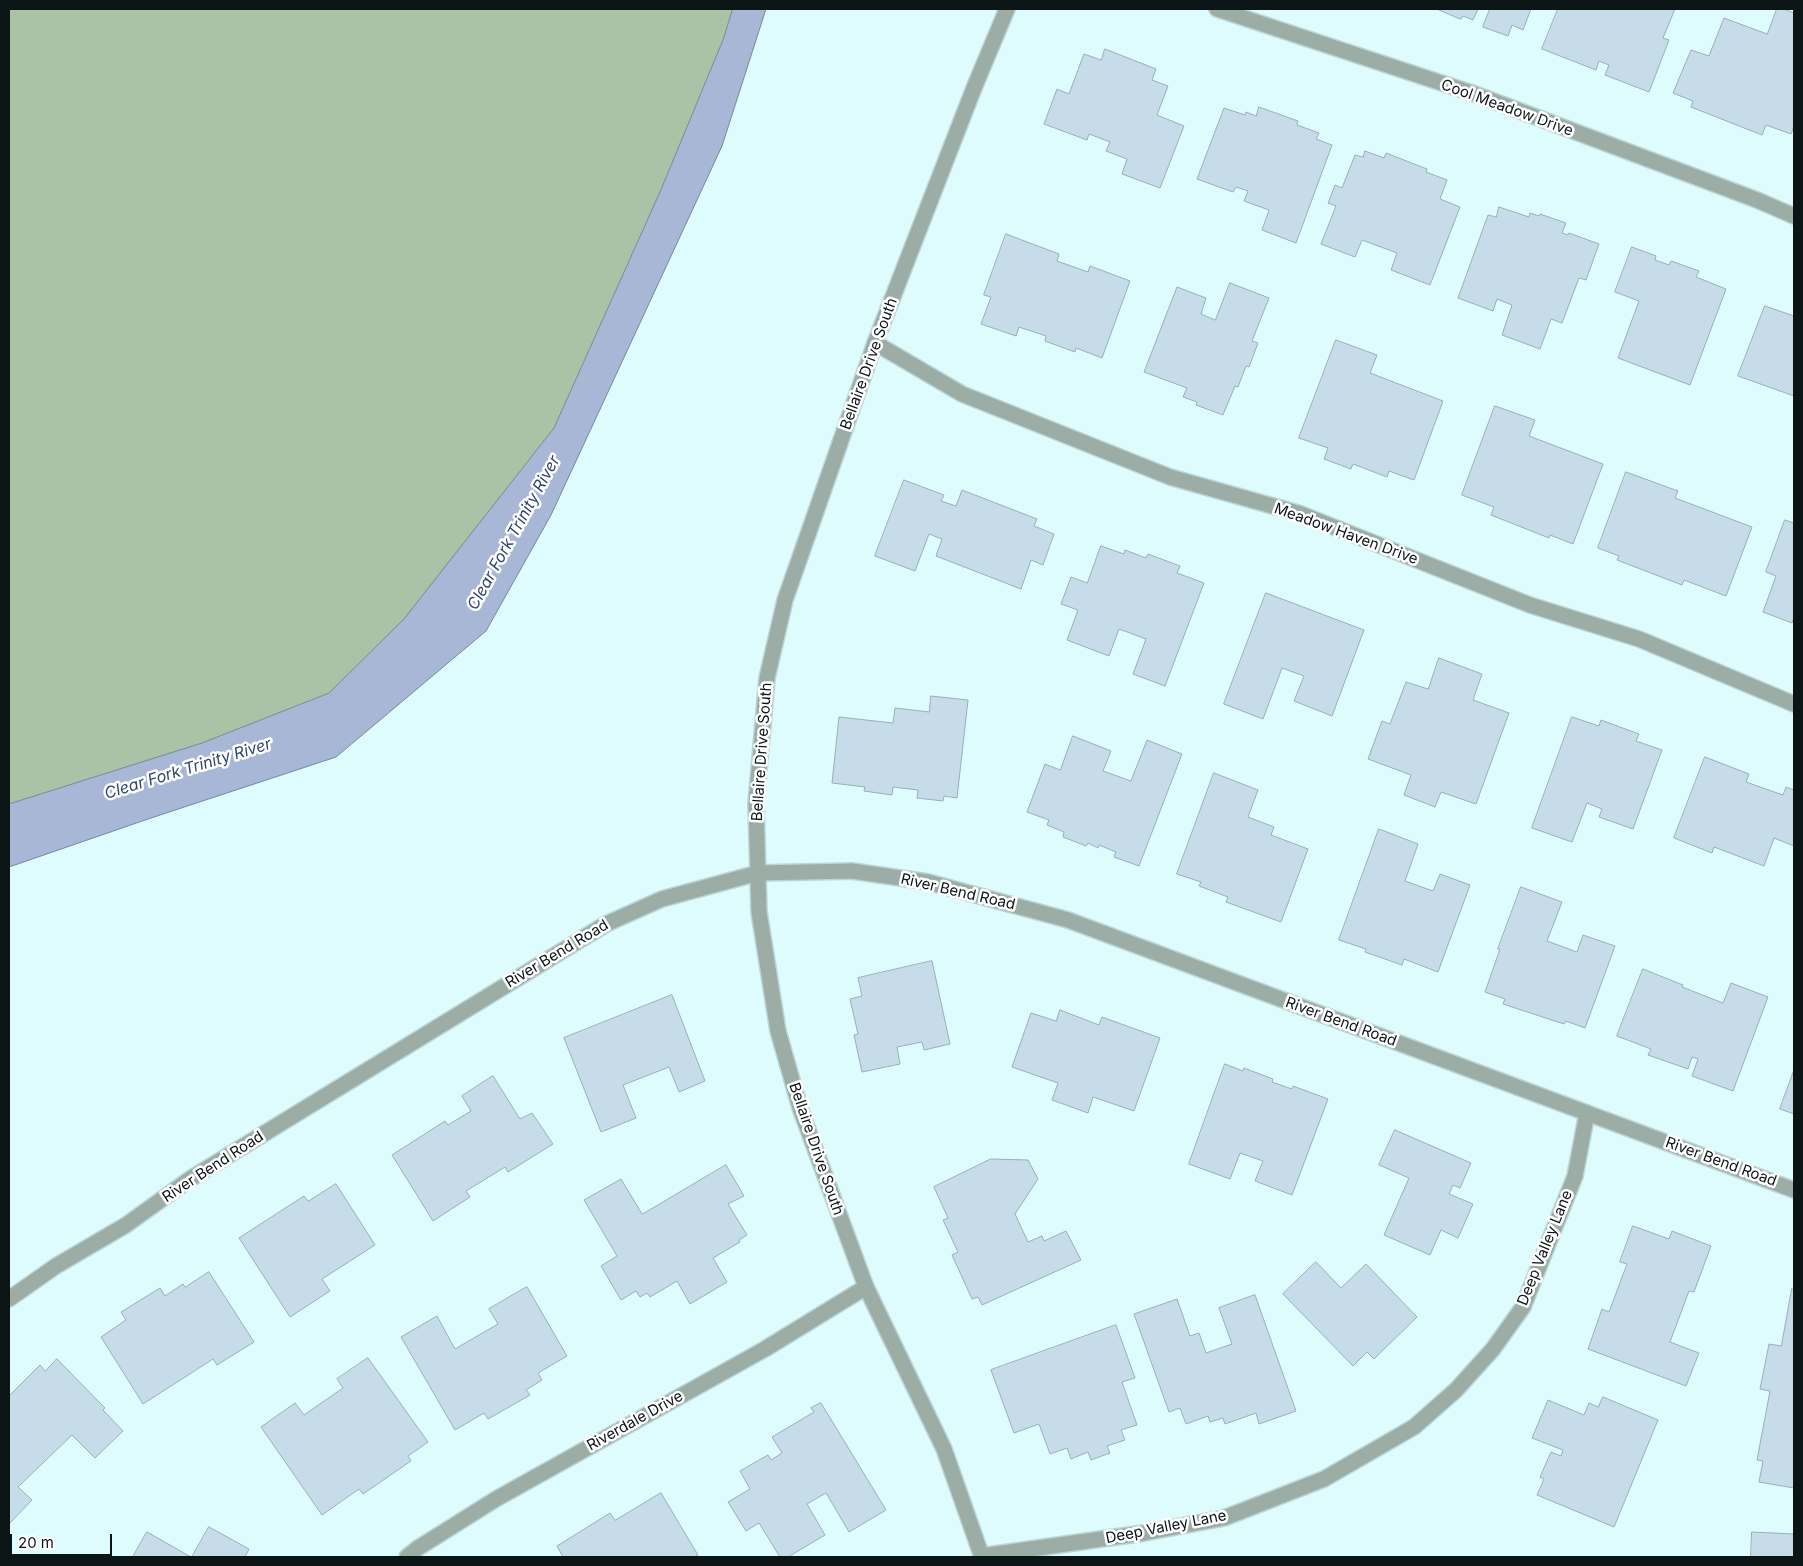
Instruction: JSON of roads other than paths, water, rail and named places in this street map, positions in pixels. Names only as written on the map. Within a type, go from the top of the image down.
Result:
[{"type":"street","name":"Bellaire Drive South","points":[[981,1557],[944,1449],[866,1287],[800,1108],[778,1031],[760,912],[756,804],[767,678],[786,600],[875,342],[974,88],[1007,9]]},
{"type":"street","name":"Cool Meadow Drive","points":[[1217,9],[1472,93],[1757,200],[1794,216]]},
{"type":"street","name":"Meadow Haven Drive","points":[[875,342],[962,394],[1170,477],[1301,514],[1530,605],[1639,639],[1794,704]]},
{"type":"street","name":"River Bend Road","points":[[9,1299],[56,1266],[126,1225],[190,1179],[606,924],[662,899],[758,873],[852,872],[928,882],[1068,920],[1794,1190]]},
{"type":"street","name":"Deep Valley Lane","points":[[981,1557],[1144,1533],[1224,1518],[1324,1480],[1414,1426],[1456,1390],[1494,1349],[1523,1306],[1575,1176],[1587,1113]]},
{"type":"street","name":"Riverdale Drive","points":[[406,1557],[496,1499],[765,1349],[866,1287]]},
{"type":"water","name":"Clear Fork Trinity River","points":[[733,9],[766,9],[722,146],[551,515],[486,631],[336,757],[9,867],[9,804],[202,743],[329,693],[404,619],[554,428],[660,192],[723,40]]}]
